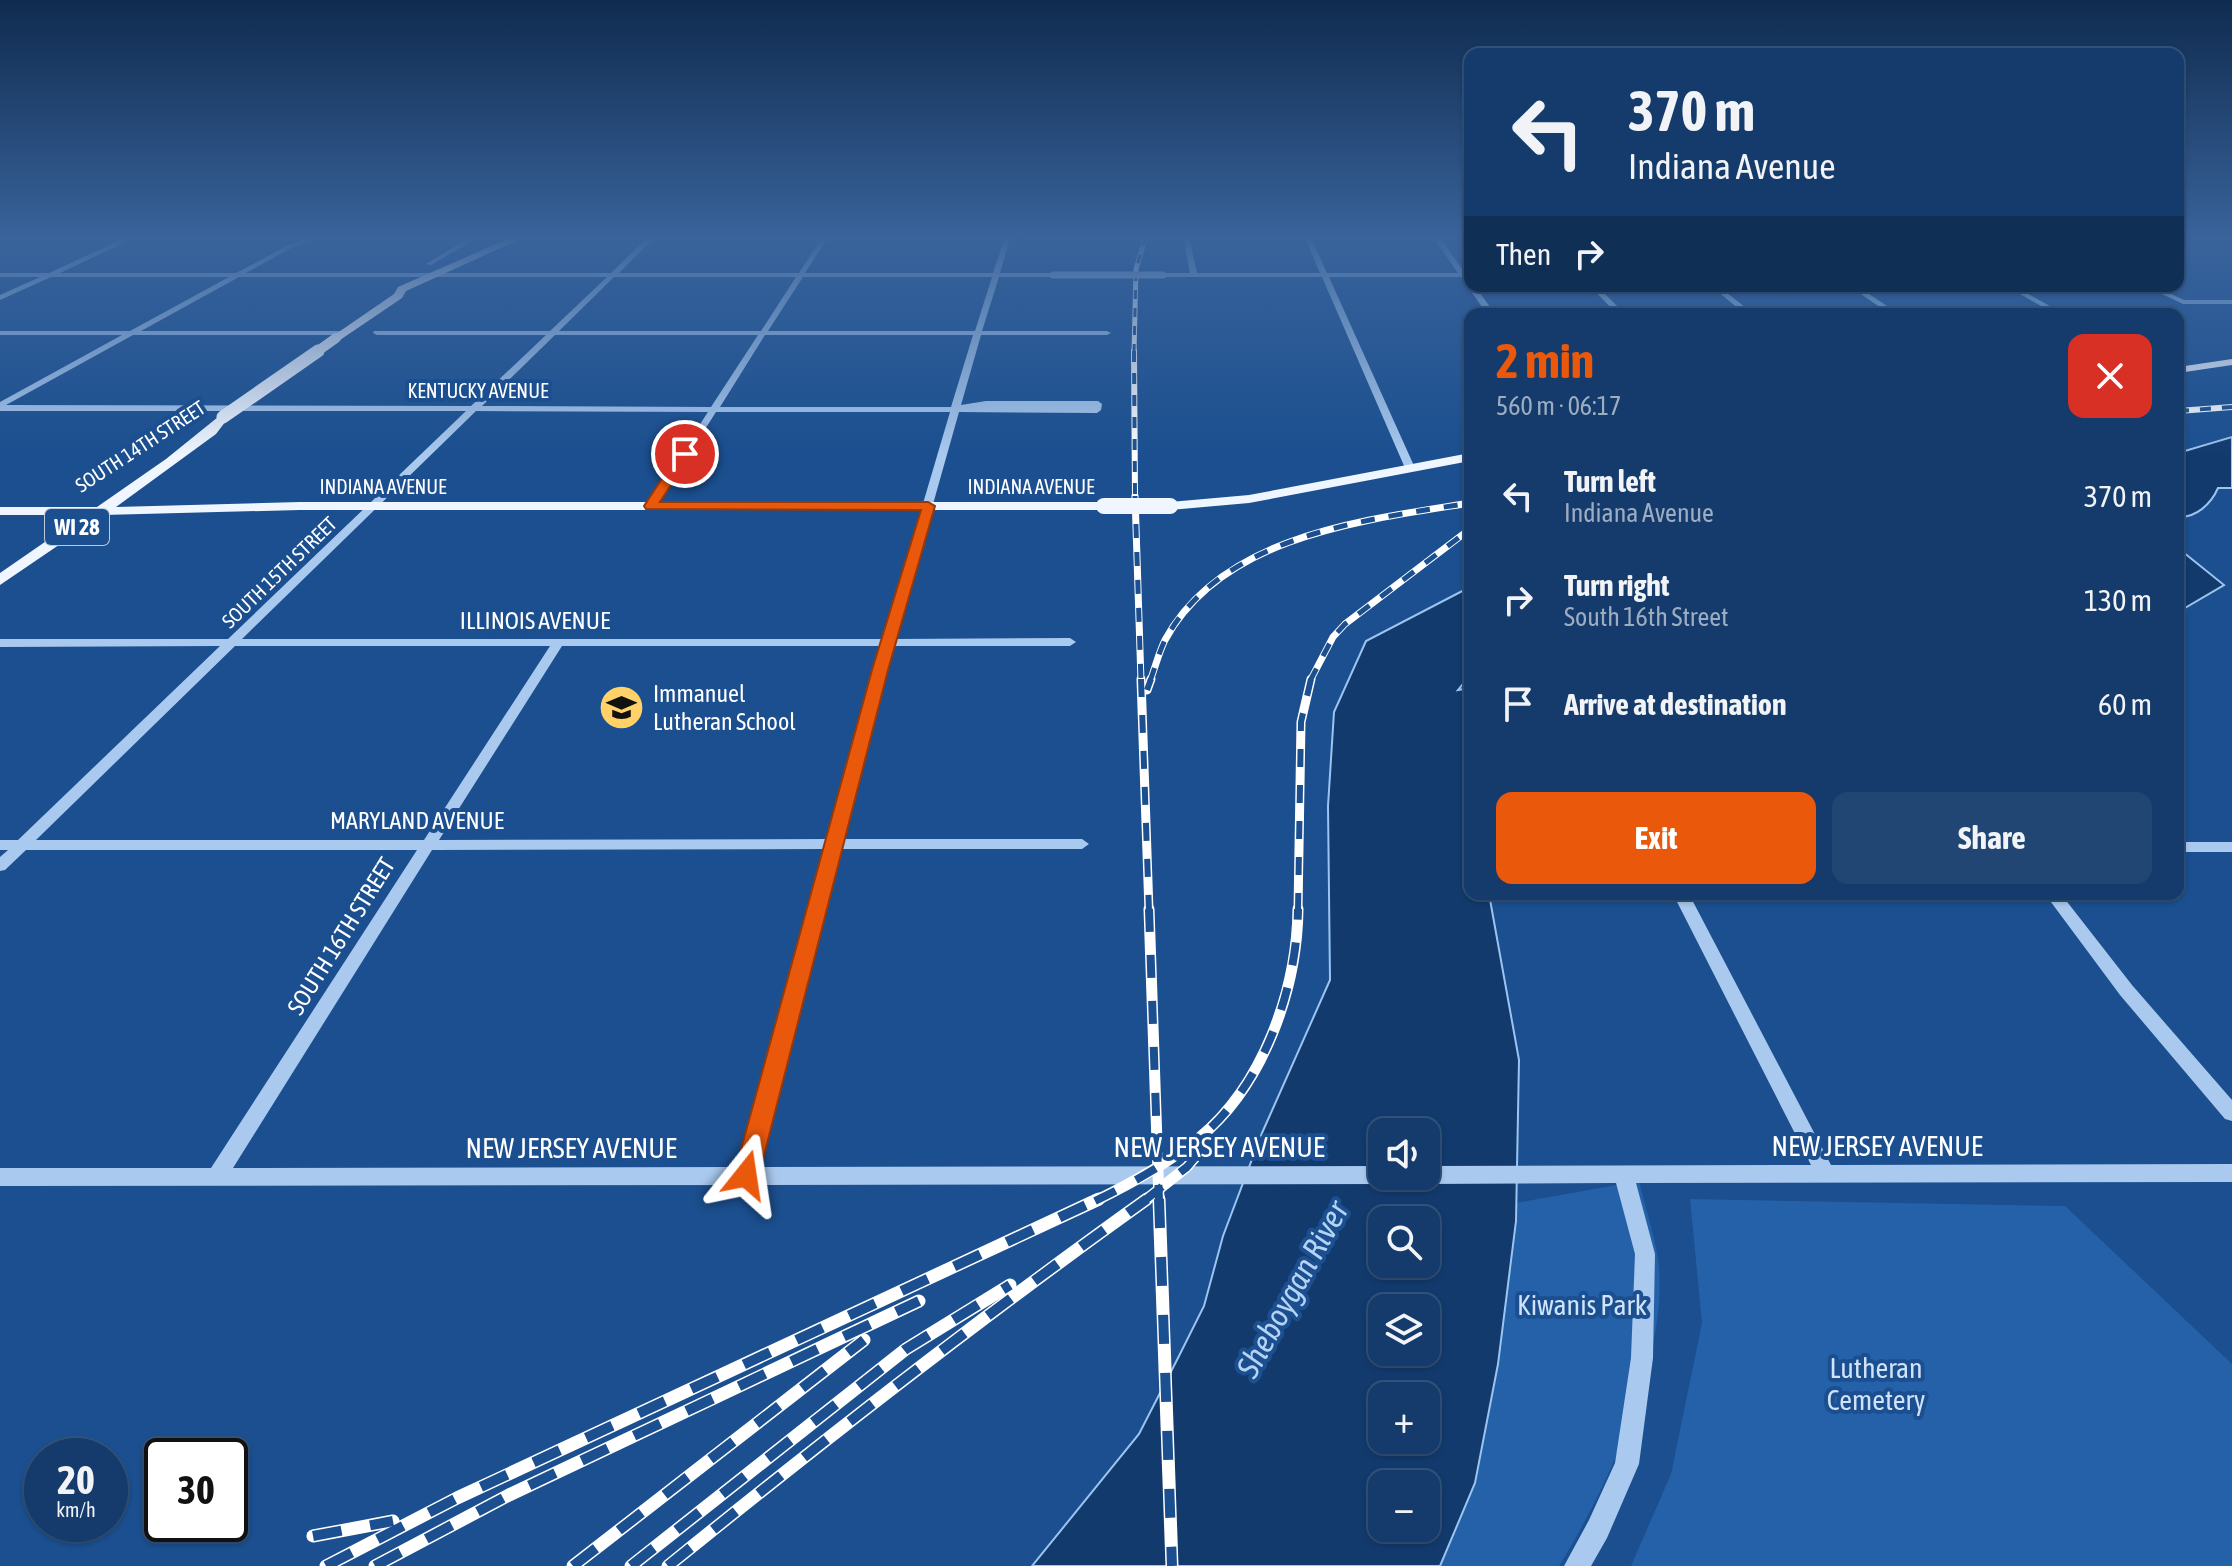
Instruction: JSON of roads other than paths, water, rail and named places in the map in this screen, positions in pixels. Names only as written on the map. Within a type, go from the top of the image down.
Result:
[{"type":"main road","name":"SOUTH 14TH STREET","points":[[0,580],[195,431],[223,417],[379,309]]},
{"type":"main road","points":[[2184,369],[2232,362]]},
{"type":"main road","name":"SOUTH 14TH STREET","points":[[114,494],[135,486],[211,431],[223,417]]},
{"type":"main road","name":"INDIANA AVENUE","points":[[0,501],[94,506],[1170,506],[1238,501],[1464,458]]},
{"type":"main road","name":"INDIANA AVENUE","points":[[114,494],[300,506]]},
{"type":"main road","name":"SOUTH 14TH STREET","points":[[0,564],[74,512],[94,506]]},
{"type":"main road","points":[[0,511],[74,512]]},
{"type":"street","points":[[0,407],[176,309]]},
{"type":"street","name":"SOUTH 15TH STREET","points":[[0,866],[578,309]]},
{"type":"street","points":[[651,506],[779,309]]},
{"type":"street","points":[[746,1175],[888,641],[984,309]]},
{"type":"street","points":[[1339,309],[1410,468]]},
{"type":"street","points":[[0,333],[340,336]]},
{"type":"street","points":[[377,333],[1107,333]]},
{"type":"street","name":"KENTUCKY AVENUE","points":[[0,407],[1097,410],[1098,404],[986,404],[955,408]]},
{"type":"street","name":"SOUTH 16TH STREET","points":[[217,1176],[559,641]]},
{"type":"street","name":"ILLINOIS AVENUE","points":[[0,643],[1070,642]]},
{"type":"street","name":"MARYLAND AVENUE","points":[[0,845],[1082,844]]},
{"type":"street","points":[[2184,847],[2232,847]]},
{"type":"street","points":[[1684,900],[1825,1174]]},
{"type":"street","points":[[2058,900],[2126,990],[2232,1113]]},
{"type":"street","name":"NEW JERSEY AVENUE","points":[[1440,1175],[2232,1173]]},
{"type":"street","name":"NEW JERSEY AVENUE","points":[[0,1177],[1368,1175]]},
{"type":"street","points":[[1577,1566],[1598,1529],[1627,1464],[1642,1358],[1645,1254],[1624,1175]]},
{"type":"water","points":[[2232,437],[2232,488],[2218,488],[2202,509],[2185,517],[2184,517],[2184,451]]},
{"type":"water","points":[[2184,553],[2224,585],[2184,608]]},
{"type":"water","name":"Sheboygan River","points":[[1464,590],[1464,682],[1458,690],[1464,689],[1464,900],[1490,900],[1519,1060],[1516,1221],[1498,1364],[1475,1483],[1440,1566],[1032,1566],[1139,1434],[1204,1306],[1223,1236],[1262,1133],[1330,980],[1328,806],[1334,712],[1366,641]]},
{"type":"railway","points":[[1134,353],[1135,309]]},
{"type":"railway","points":[[1134,353],[1135,498]]},
{"type":"railway","points":[[2184,411],[2232,407]]},
{"type":"railway","points":[[1135,496],[1141,681]]},
{"type":"railway","points":[[1150,681],[1165,640],[1190,605],[1222,577],[1259,555],[1300,538],[1342,526],[1464,504]]},
{"type":"railway","points":[[1311,679],[1333,637],[1345,624],[1464,534]]},
{"type":"railway","points":[[1141,679],[1149,911]]},
{"type":"railway","points":[[1147,690],[1151,679]]},
{"type":"railway","points":[[1298,911],[1301,722],[1311,679]]},
{"type":"railway","points":[[1149,909],[1158,1166]]},
{"type":"railway","points":[[1158,1166],[1199,1138],[1222,1117],[1258,1064],[1283,1003],[1291,972],[1298,909]]},
{"type":"railway","points":[[1159,1189],[1187,1167],[1211,1139]]},
{"type":"railway","points":[[1098,1200],[1158,1166]]},
{"type":"railway","points":[[1158,1166],[1159,1189]]},
{"type":"railway","points":[[1144,1201],[1159,1189]]},
{"type":"railway","points":[[1159,1189],[1159,1201]]},
{"type":"railway","points":[[668,1566],[905,1379],[1147,1199]]},
{"type":"railway","points":[[1159,1199],[1172,1566]]},
{"type":"railway","points":[[326,1566],[457,1498],[1098,1200]]},
{"type":"railway","points":[[631,1566],[906,1349],[1010,1285]]},
{"type":"railway","points":[[375,1566],[509,1495],[919,1301]]},
{"type":"railway","points":[[573,1566],[864,1340]]},
{"type":"railway","points":[[313,1536],[393,1521]]},
{"type":"place","name":"Immanuel Lutheran School","points":[[622,707]]},
{"type":"park label","name":"Kiwanis Park","points":[[1582,1305]]},
{"type":"park label","name":"Lutheran Cemetery","points":[[1876,1384]]}]
